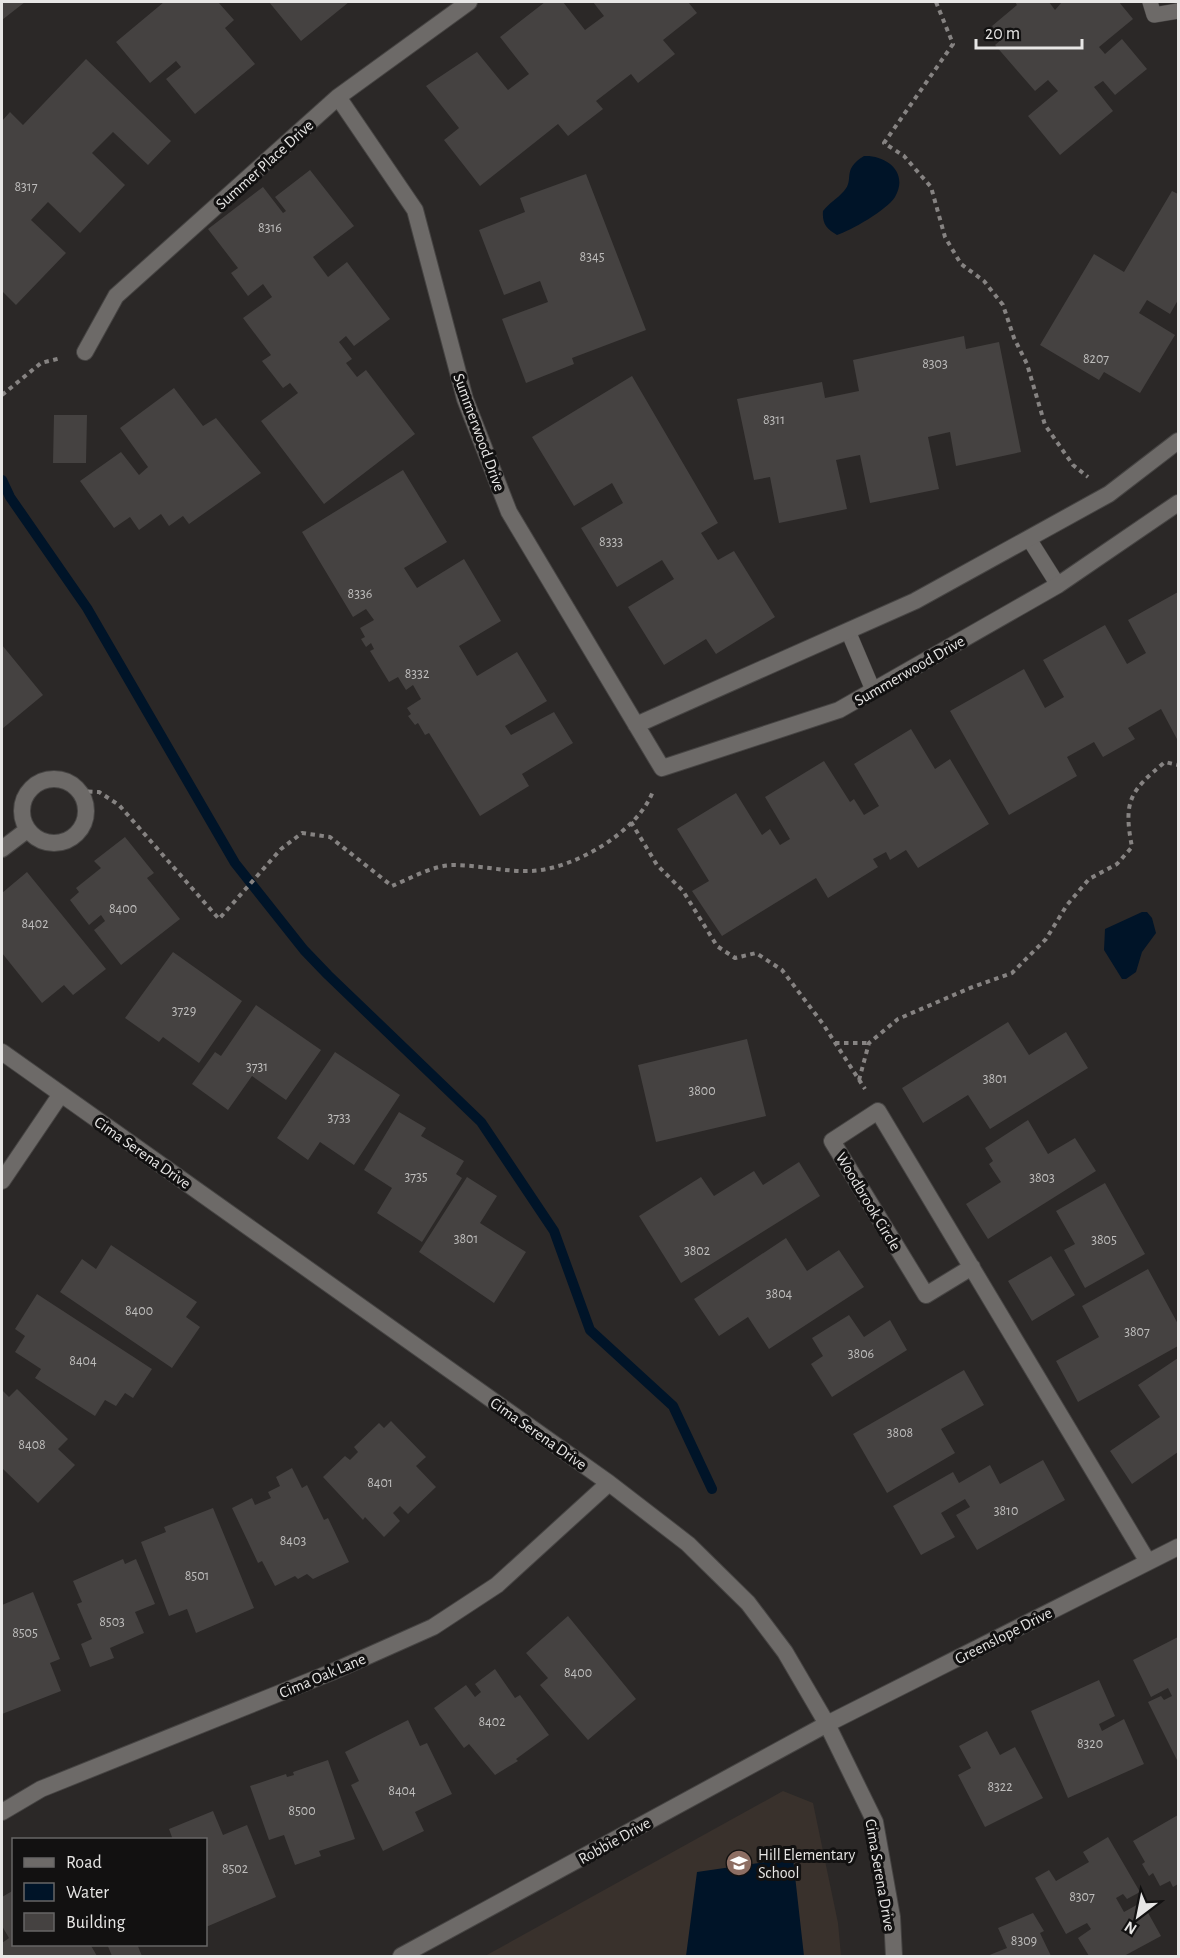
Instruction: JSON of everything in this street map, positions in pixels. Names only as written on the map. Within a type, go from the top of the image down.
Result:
[{"type":"street","name":"Summer Place Drive","points":[[85,352],[116,296],[338,97],[469,2]]},
{"type":"street","name":"Summerwood Drive","points":[[338,97],[415,210],[465,399],[509,512],[662,768],[839,710],[1058,585],[1179,503]]},
{"type":"street","points":[[636,725],[915,601],[1109,494],[1179,441]]},
{"type":"street","points":[[60,779],[79,790],[85,801],[86,812],[84,823],[78,833],[58,844],[36,838],[27,830],[21,809],[29,789],[38,782],[60,779]]},
{"type":"street","points":[[2,849],[27,830]]},
{"type":"street","name":"Cima Serena Drive","points":[[2,1052],[609,1483],[688,1544],[748,1604],[785,1652],[827,1724],[875,1822],[892,1917],[894,1956]]},
{"type":"street","points":[[2,1181],[61,1094]]},
{"type":"street","points":[[878,1111],[1148,1562]]},
{"type":"street","name":"Woodbrook Circle","points":[[878,1111],[832,1141],[926,1295],[972,1267]]},
{"type":"street","name":"Cima Oak Lane","points":[[2,1812],[41,1789],[332,1672],[433,1627],[497,1585],[609,1483]]},
{"type":"street","name":"Greenslope Drive","points":[[827,1724],[1179,1546]]},
{"type":"street","name":"Robbie Drive","points":[[401,1956],[827,1724]]},
{"type":"lane","points":[[1150,2],[1154,15],[1179,11]]},
{"type":"lane","points":[[1029,539],[1058,585]]},
{"type":"lane","points":[[848,631],[873,690]]},
{"type":"path","points":[[936,2],[953,44],[884,142],[904,156],[931,187],[945,237],[961,264],[984,281],[1003,305],[1014,338],[1027,364],[1045,425],[1073,465],[1109,494]]},
{"type":"path","points":[[2,395],[41,363],[85,352]]},
{"type":"path","points":[[859,1080],[869,1043],[898,1019],[970,988],[1012,973],[1046,939],[1067,905],[1089,879],[1117,864],[1132,847],[1128,825],[1129,799],[1148,776],[1165,762],[1179,765]]},
{"type":"path","points":[[79,790],[99,792],[119,805],[219,920],[281,849],[302,833],[330,837],[392,886],[452,865],[533,871],[583,857],[615,837],[631,822],[650,800],[662,768]]},
{"type":"path","points":[[631,822],[657,865],[682,891],[717,946],[735,958],[756,953],[782,970],[836,1043],[878,1111]]},
{"type":"path","points":[[836,1043],[869,1043]]},
{"type":"shaded area","name":"Hill Elementary School","points":[[783,1791],[813,1803],[838,1923],[841,1956],[485,1956]]},
{"type":"water","points":[[864,156],[873,156],[888,162],[897,173],[899,188],[891,202],[877,214],[837,235],[826,225],[823,211],[847,187],[850,170]]},
{"type":"water","points":[[1142,912],[1147,912],[1152,918],[1156,933],[1142,952],[1136,972],[1122,979],[1104,950],[1105,929]]},
{"type":"water","points":[[793,1858],[804,1956],[686,1956],[697,1872]]},
{"type":"building","points":[[2,2],[25,2],[2,20]]},
{"type":"building","points":[[164,2],[218,2],[234,20],[225,28],[255,64],[195,114],[166,79],[181,67],[176,61],[150,83],[116,42]]},
{"type":"building","points":[[269,2],[349,2],[301,41]]},
{"type":"building","points":[[545,2],[563,2],[585,30],[604,16],[593,2],[688,2],[697,13],[663,40],[675,54],[638,83],[631,74],[596,101],[603,109],[568,136],[558,124],[480,186],[444,140],[459,128],[426,86],[477,52],[508,90],[529,74],[500,37]]},
{"type":"building","points":[[1015,2],[1049,2],[1055,10],[1062,2],[1119,2],[1133,19],[1099,47],[1105,54],[1122,39],[1147,69],[1115,95],[1103,81],[1094,87],[1113,111],[1060,155],[1028,116],[1058,91],[1048,80],[1035,91],[995,45],[1002,39],[992,26],[1017,5]]},
{"type":"building","points":[[86,59],[171,141],[148,165],[113,132],[92,153],[125,185],[80,233],[48,202],[31,220],[66,253],[16,305],[2,291],[2,121],[10,112],[23,125]]},
{"type":"building","points":[[310,170],[354,226],[313,257],[328,277],[347,262],[390,319],[354,346],[346,336],[339,342],[352,359],[346,363],[357,377],[366,370],[415,434],[324,504],[261,421],[298,393],[290,383],[283,388],[262,361],[271,355],[243,318],[272,297],[263,284],[248,296],[231,273],[238,268],[208,229],[263,187],[283,213],[286,211],[275,197]]},
{"type":"building","points":[[586,174],[646,330],[572,358],[574,364],[526,383],[502,319],[548,302],[540,281],[504,295],[479,230],[525,212],[520,198]]},
{"type":"building","points":[[1172,191],[1178,194],[1178,300],[1170,314],[1147,300],[1139,313],[1175,335],[1140,393],[1104,372],[1099,380],[1040,345],[1094,254],[1124,272]]},
{"type":"building","points":[[964,336],[966,349],[999,342],[1021,452],[956,466],[950,432],[928,437],[939,489],[870,503],[860,455],[836,460],[847,509],[779,523],[770,477],[754,480],[737,399],[822,382],[825,398],[859,391],[853,360]]},
{"type":"building","points":[[632,376],[718,523],[701,533],[718,560],[734,551],[775,617],[716,654],[706,639],[664,665],[628,607],[674,579],[662,560],[617,587],[581,528],[623,503],[612,483],[574,506],[532,437]]},
{"type":"building","points":[[174,388],[203,426],[216,418],[261,473],[189,524],[183,516],[169,526],[161,514],[139,530],[130,517],[114,528],[80,481],[121,452],[139,475],[148,467],[120,428]]},
{"type":"building","points":[[54,415],[87,415],[86,463],[53,463]]},
{"type":"building","points":[[403,470],[447,542],[404,568],[417,588],[464,559],[501,621],[459,646],[477,676],[517,652],[547,701],[505,726],[511,735],[554,712],[573,743],[522,774],[529,786],[480,816],[429,733],[425,735],[418,723],[415,725],[408,716],[411,714],[407,708],[421,699],[413,685],[406,690],[398,677],[389,682],[370,651],[374,649],[371,643],[366,647],[361,639],[365,637],[360,628],[374,620],[366,609],[353,617],[302,532]]},
{"type":"building","points":[[1178,592],[1178,741],[1161,709],[1128,728],[1135,739],[1103,757],[1094,742],[1067,757],[1077,776],[1009,815],[950,711],[1024,669],[1045,708],[1064,697],[1043,660],[1105,625],[1127,664],[1146,653],[1128,620]]},
{"type":"building","points":[[2,645],[43,695],[2,729]]},
{"type":"building","points":[[911,729],[935,769],[950,759],[989,824],[918,868],[906,850],[890,860],[886,852],[873,859],[878,867],[828,898],[816,878],[722,936],[692,891],[709,881],[677,829],[736,793],[762,835],[770,829],[780,845],[790,839],[765,797],[824,761],[850,802],[854,799],[864,815],[879,806],[854,764]]},
{"type":"building","points":[[125,837],[154,873],[147,878],[180,919],[121,965],[94,930],[105,921],[101,915],[89,925],[70,900],[79,892],[76,888],[101,868],[94,861]]},
{"type":"building","points":[[27,872],[106,969],[73,995],[64,985],[42,1003],[2,953],[2,893]]},
{"type":"building","points":[[173,952],[242,1001],[199,1063],[163,1037],[159,1042],[125,1018]]},
{"type":"building","points":[[256,1005],[321,1050],[286,1100],[252,1076],[228,1110],[192,1084],[215,1052],[221,1056]]},
{"type":"building","points":[[1008,1022],[1029,1055],[1066,1032],[1088,1068],[990,1129],[968,1095],[923,1123],[902,1088]]},
{"type":"building","points":[[747,1039],[766,1116],[656,1142],[638,1065]]},
{"type":"building","points":[[335,1052],[400,1095],[354,1165],[320,1142],[308,1160],[277,1138]]},
{"type":"building","points":[[399,1112],[426,1128],[421,1136],[464,1161],[456,1174],[462,1178],[422,1242],[377,1213],[392,1188],[364,1170]]},
{"type":"building","points":[[1028,1120],[1048,1154],[1075,1138],[1096,1171],[988,1239],[966,1204],[1001,1182],[989,1164],[993,1161],[985,1148]]},
{"type":"building","points":[[799,1162],[820,1196],[681,1283],[639,1216],[701,1177],[714,1196],[754,1171],[763,1185]]},
{"type":"building","points":[[467,1177],[497,1196],[480,1223],[526,1252],[494,1303],[419,1252]]},
{"type":"building","points":[[1105,1183],[1145,1254],[1085,1288],[1064,1250],[1075,1244],[1056,1211]]},
{"type":"building","points":[[786,1238],[807,1271],[839,1250],[864,1287],[769,1349],[748,1317],[719,1336],[694,1299]]},
{"type":"building","points":[[111,1245],[197,1302],[186,1317],[200,1327],[172,1368],[60,1292],[82,1259],[96,1269]]},
{"type":"building","points":[[1051,1256],[1075,1295],[1032,1321],[1008,1281]]},
{"type":"building","points":[[1148,1269],[1178,1324],[1178,1346],[1078,1402],[1056,1361],[1099,1337],[1082,1306]]},
{"type":"building","points":[[37,1294],[152,1369],[133,1398],[125,1393],[116,1406],[105,1400],[95,1416],[35,1378],[41,1369],[15,1352],[25,1336],[15,1329]]},
{"type":"building","points":[[849,1315],[864,1337],[890,1320],[907,1350],[832,1397],[811,1364],[823,1356],[812,1338]]},
{"type":"building","points":[[1178,1358],[1178,1452],[1132,1484],[1110,1451],[1160,1417],[1138,1385]]},
{"type":"building","points":[[964,1370],[984,1405],[941,1429],[955,1453],[887,1493],[853,1434]]},
{"type":"building","points":[[17,1389],[68,1439],[58,1449],[75,1465],[38,1503],[2,1468],[2,1390],[9,1397]]},
{"type":"building","points":[[391,1421],[426,1457],[416,1466],[436,1487],[408,1514],[400,1506],[393,1513],[400,1521],[384,1537],[365,1517],[363,1520],[323,1477],[345,1456],[350,1460],[358,1452],[354,1447],[379,1423],[384,1428]]},
{"type":"building","points":[[1043,1460],[1065,1500],[977,1550],[956,1515],[970,1507],[965,1499],[941,1513],[955,1537],[921,1555],[893,1506],[953,1472],[959,1483],[990,1465],[1000,1484]]},
{"type":"building","points":[[292,1468],[302,1488],[307,1485],[324,1520],[328,1518],[349,1562],[313,1579],[307,1574],[298,1579],[295,1576],[275,1586],[262,1561],[258,1563],[232,1508],[252,1498],[255,1505],[271,1498],[268,1492],[280,1486],[276,1477]]},
{"type":"building","points":[[213,1508],[254,1608],[196,1633],[187,1609],[169,1616],[141,1542],[166,1532],[164,1527]]},
{"type":"building","points":[[123,1559],[125,1564],[136,1559],[155,1604],[135,1612],[144,1633],[110,1648],[114,1658],[90,1667],[81,1644],[92,1639],[77,1604],[82,1602],[73,1581]]},
{"type":"building","points":[[33,1592],[60,1659],[50,1663],[61,1691],[2,1714],[2,1605]]},
{"type":"building","points":[[568,1616],[636,1699],[588,1740],[540,1685],[548,1678],[526,1653]]},
{"type":"building","points":[[1178,1637],[1177,1760],[1148,1702],[1161,1696],[1164,1700],[1172,1696],[1168,1688],[1151,1697],[1133,1660]]},
{"type":"building","points":[[495,1669],[515,1698],[520,1695],[549,1735],[516,1759],[518,1761],[495,1775],[469,1744],[464,1748],[434,1708],[466,1685],[475,1697],[481,1692],[475,1684]]},
{"type":"building","points":[[1099,1680],[1115,1716],[1099,1724],[1102,1731],[1124,1719],[1144,1764],[1068,1798],[1031,1711]]},
{"type":"building","points":[[408,1720],[420,1746],[427,1743],[452,1794],[415,1812],[424,1831],[383,1851],[351,1785],[359,1781],[345,1752]]},
{"type":"building","points":[[987,1731],[1000,1755],[1015,1747],[1043,1798],[985,1827],[958,1775],[971,1768],[959,1746]]},
{"type":"building","points":[[328,1760],[355,1839],[319,1851],[321,1856],[295,1865],[284,1835],[269,1840],[250,1786],[286,1774],[287,1777],[294,1775],[293,1772]]},
{"type":"building","points":[[213,1811],[223,1835],[247,1825],[276,1897],[207,1927],[207,1838],[172,1838],[169,1829]]},
{"type":"building","points":[[1178,1815],[1178,1884],[1173,1887],[1170,1881],[1160,1886],[1153,1873],[1149,1876],[1142,1864],[1145,1862],[1133,1841]]},
{"type":"building","points":[[1108,1837],[1140,1892],[1127,1899],[1123,1894],[1116,1898],[1124,1912],[1142,1902],[1161,1936],[1124,1956],[1089,1956],[1078,1938],[1091,1929],[1087,1923],[1066,1934],[1035,1878],[1049,1870],[1056,1881],[1089,1862],[1083,1852]]},
{"type":"building","points":[[12,1891],[12,1946],[91,1946],[97,1956],[2,1956],[2,1943],[9,1938],[2,1926],[2,1897]]},
{"type":"building","points":[[1033,1913],[1044,1931],[1040,1933],[1051,1956],[987,1956],[1007,1948],[998,1928]]},
{"type":"building","points":[[108,1946],[138,1946],[142,1956],[112,1956]]},
{"type":"waterway","points":[[2,480],[10,497],[87,608],[235,863],[304,950],[481,1122],[554,1231],[590,1330],[673,1406],[712,1489]]},
{"type":"place","name":"Hill Elementary School","points":[[739,1863]]}]
